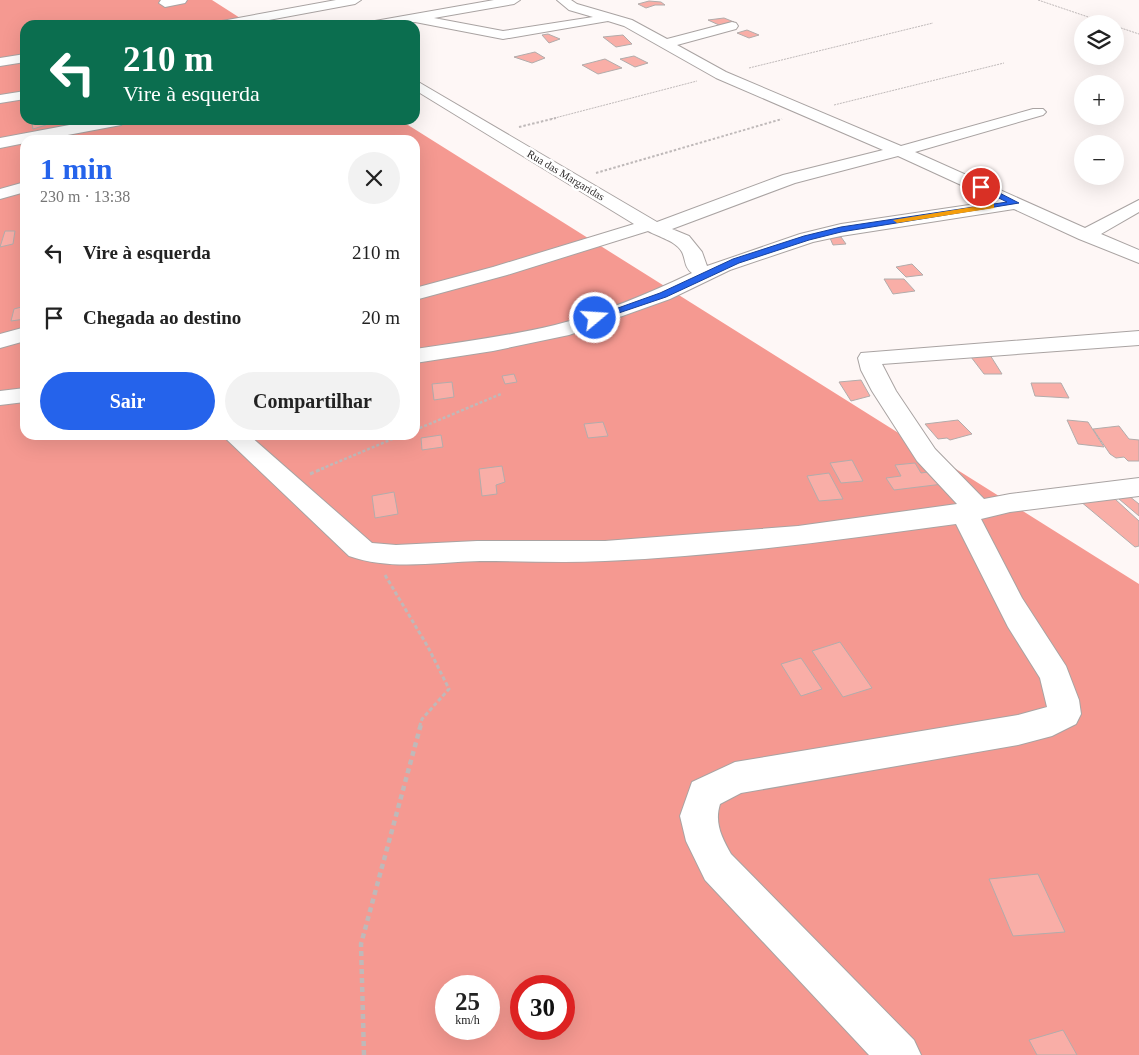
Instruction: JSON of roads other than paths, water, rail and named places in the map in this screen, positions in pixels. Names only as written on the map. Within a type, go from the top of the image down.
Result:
[{"type":"street","points":[[166,3],[181,0]]},
{"type":"street","points":[[276,0],[313,20]]},
{"type":"street","points":[[249,20],[355,0]]},
{"type":"street","points":[[403,20],[514,0]]},
{"type":"street","points":[[563,0],[573,7],[628,23],[721,75],[900,151],[1139,257]]},
{"type":"street","points":[[414,18],[503,35],[614,18]]},
{"type":"street","points":[[664,44],[732,26]]},
{"type":"street","points":[[0,62],[20,59]]},
{"type":"street","name":"Rua das Margaridas","points":[[420,87],[653,227],[682,240],[692,252],[695,266],[705,276]]},
{"type":"street","points":[[0,99],[20,95]]},
{"type":"street","points":[[420,293],[704,212],[777,183],[1038,112]]},
{"type":"street","points":[[42,135],[95,125]]},
{"type":"street","points":[[0,143],[20,139]]},
{"type":"street","points":[[0,194],[20,188]]},
{"type":"street","points":[[420,355],[494,344],[561,330],[663,295],[756,254],[841,230],[1016,203]]},
{"type":"street","points":[[1086,235],[1139,205]]},
{"type":"street","points":[[0,341],[20,336]]},
{"type":"street","points":[[899,1055],[718,867],[704,841],[698,816],[705,794],[735,778],[1018,730],[1052,722],[1064,714],[1064,697],[1058,680],[1019,620],[971,512],[926,455],[884,391],[872,370],[869,358],[1139,338]]},
{"type":"street","points":[[0,398],[20,396]]},
{"type":"street","points":[[240,440],[358,549],[372,553],[396,555],[478,551],[605,551],[798,536],[971,512],[1010,503],[1137,489]]}]
